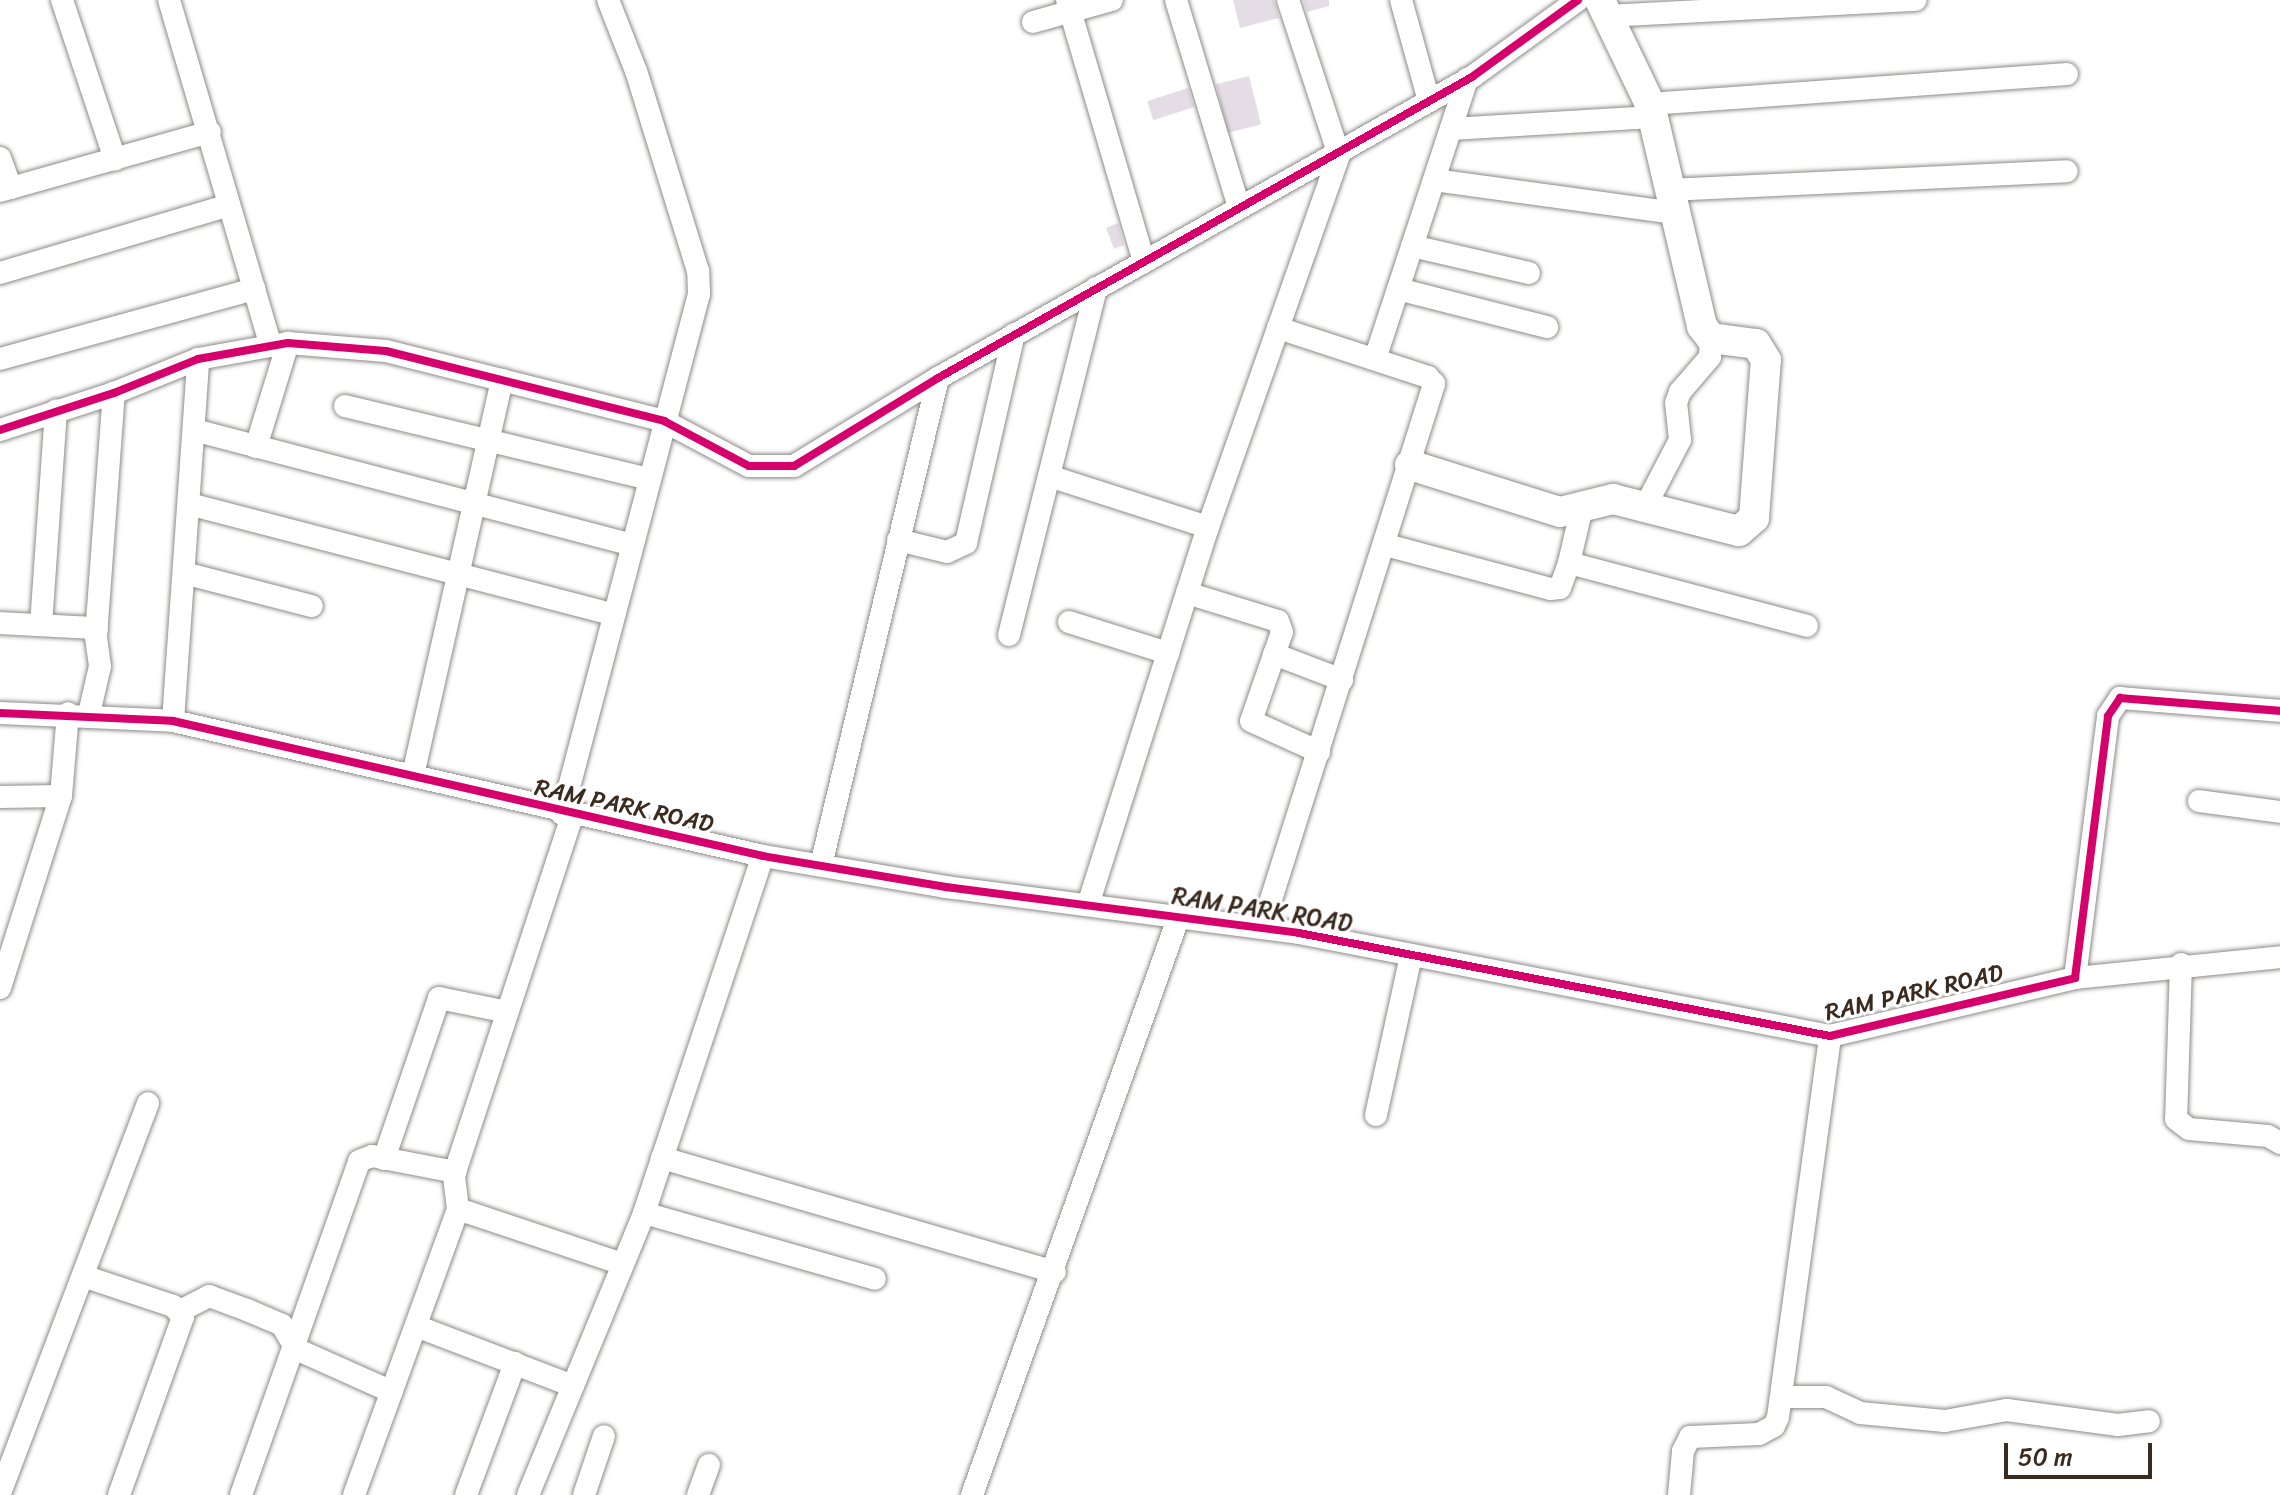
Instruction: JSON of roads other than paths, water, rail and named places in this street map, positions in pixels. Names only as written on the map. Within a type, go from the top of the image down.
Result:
[{"type":"street","points":[[62,0],[115,159]]},
{"type":"street","points":[[169,0],[255,289],[279,344],[256,447]]},
{"type":"street","points":[[354,1495],[458,1209],[453,1171],[508,1012],[567,815],[614,615],[699,294],[698,271],[636,71],[608,0]]},
{"type":"street","points":[[1033,22],[1068,6],[1112,0]]},
{"type":"street","points":[[1176,0],[1239,207]]},
{"type":"street","points":[[1088,905],[1208,527],[1339,155],[1288,0]]},
{"type":"street","points":[[1401,0],[1429,101]]},
{"type":"street","points":[[0,430],[114,393],[198,359],[279,344],[386,351],[502,380],[664,421],[749,466],[780,470],[813,458],[938,378],[1014,334],[1239,207],[1339,155],[1467,79],[1578,0]]},
{"type":"street","points":[[1645,507],[1680,440],[1676,403],[1680,392],[1710,357],[1711,338],[1702,326],[1652,111],[1604,8],[1916,0]]},
{"type":"street","points":[[1068,6],[1144,262]]},
{"type":"street","points":[[1451,129],[2067,74]]},
{"type":"street","points":[[1375,359],[1467,79]]},
{"type":"street","points":[[0,158],[6,189],[210,132]]},
{"type":"street","points":[[1434,180],[1672,201],[2067,171]]},
{"type":"street","points":[[0,273],[229,205]]},
{"type":"street","points":[[1412,246],[1529,273]]},
{"type":"street","points":[[1009,635],[1096,288]]},
{"type":"street","points":[[0,359],[255,289]]},
{"type":"street","points":[[1398,289],[1547,327]]},
{"type":"street","points":[[1262,928],[1386,545],[1434,384],[1428,377],[1278,328]]},
{"type":"street","points":[[898,540],[947,552],[966,543],[1014,334]]},
{"type":"street","points":[[1410,465],[1550,510],[1582,507],[1613,499],[1739,531],[1754,518],[1766,360],[1756,344],[1711,338]]},
{"type":"street","points":[[173,721],[198,359]]},
{"type":"street","points":[[821,865],[938,378]]},
{"type":"street","points":[[413,775],[502,380]]},
{"type":"street","points":[[0,988],[61,796],[79,714],[100,666],[97,628],[114,393]]},
{"type":"street","points":[[345,406],[649,479]]},
{"type":"street","points":[[41,625],[56,411]]},
{"type":"street","points":[[194,430],[632,545]]},
{"type":"street","points":[[1049,476],[1208,527]]},
{"type":"street","points":[[189,504],[614,615]]},
{"type":"street","points":[[1386,545],[1550,589],[1560,588],[1582,507]]},
{"type":"street","points":[[1569,563],[1807,626]]},
{"type":"street","points":[[184,573],[312,606]]},
{"type":"street","points":[[1187,593],[1278,621],[1282,632],[1251,721],[1319,752]]},
{"type":"street","points":[[1069,622],[1168,653]]},
{"type":"street","points":[[0,623],[97,628]]},
{"type":"street","points":[[1274,654],[1342,680]]},
{"type":"street","points":[[2075,978],[2112,705],[2131,696],[2280,711]]},
{"type":"street","name":"RAM PARK ROAD","points":[[0,713],[79,714],[173,721],[413,775],[567,815],[763,856],[1262,928],[1830,1036],[2075,978],[2181,964],[2280,957]]},
{"type":"street","points":[[0,797],[61,796]]},
{"type":"street","points":[[2199,801],[2280,812]]},
{"type":"street","points":[[528,1495],[644,1213],[763,856]]},
{"type":"street","points":[[972,1495],[1055,1272],[1179,916]]},
{"type":"street","points":[[1376,1115],[1411,956]]},
{"type":"street","points":[[2181,964],[2176,1119],[2189,1129],[2268,1136],[2280,1143]]},
{"type":"street","points":[[384,1159],[439,998],[508,1012]]},
{"type":"street","points":[[1679,1495],[1683,1451],[1690,1437],[1767,1431],[1778,1417],[1830,1036]]},
{"type":"street","points":[[0,1493],[148,1103]]},
{"type":"street","points":[[241,1495],[296,1349],[354,1170],[365,1157],[453,1171]]},
{"type":"street","points":[[662,1158],[1055,1272]]},
{"type":"street","points":[[458,1209],[622,1264]]},
{"type":"street","points":[[644,1213],[875,1279]]},
{"type":"street","points":[[83,1276],[180,1311],[209,1296],[282,1325],[296,1349],[392,1392]]},
{"type":"street","points":[[119,1495],[183,1324],[180,1311]]},
{"type":"street","points":[[416,1326],[573,1386]]},
{"type":"street","points":[[466,1495],[515,1363]]},
{"type":"street","points":[[1781,1397],[1826,1397],[1860,1413],[1945,1421],[2007,1410],[2118,1425],[2149,1421]]},
{"type":"street","points":[[584,1495],[604,1436]]},
{"type":"street","points":[[698,1495],[709,1465]]}]
